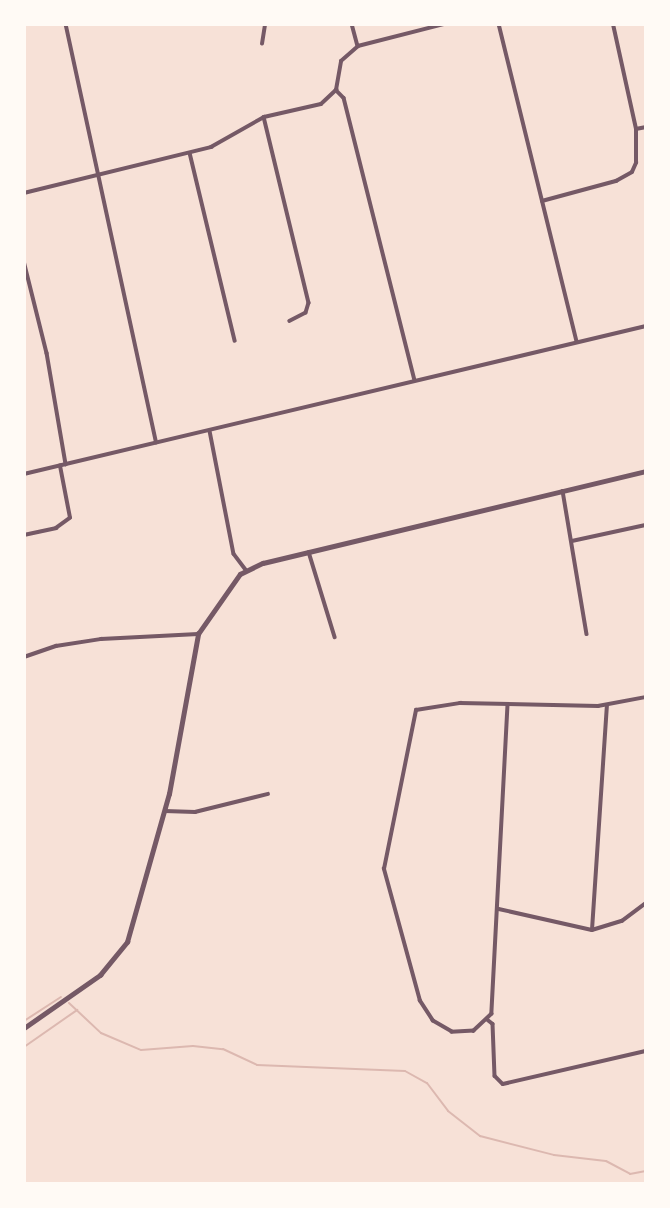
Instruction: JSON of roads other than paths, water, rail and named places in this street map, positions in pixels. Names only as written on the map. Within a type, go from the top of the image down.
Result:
[{"type":"street","points":[[65,24],[156,442]]},
{"type":"street","points":[[262,44],[265,24]]},
{"type":"street","points":[[352,24],[358,46]]},
{"type":"street","points":[[24,193],[211,147],[264,117],[321,104],[336,90],[341,61],[358,46],[444,24]]},
{"type":"street","points":[[499,24],[577,342]]},
{"type":"street","points":[[541,201],[616,181],[632,172],[636,129],[613,24]]},
{"type":"street","points":[[336,90],[344,98],[415,380]]},
{"type":"street","points":[[264,117],[309,303],[306,313],[290,321]]},
{"type":"street","points":[[636,129],[646,127]]},
{"type":"street","points":[[190,153],[235,341]]},
{"type":"street","points":[[24,261],[47,353],[70,518],[56,528],[24,535]]},
{"type":"street","points":[[24,474],[646,326]]},
{"type":"street","points":[[210,430],[234,554],[247,571]]},
{"type":"street","points":[[24,1028],[100,975],[120,953],[134,925],[165,811],[198,634],[247,571],[309,552],[646,471]]},
{"type":"street","points":[[563,490],[587,634]]},
{"type":"street","points":[[572,541],[646,525]]},
{"type":"street","points":[[309,552],[335,637]]},
{"type":"street","points":[[24,657],[101,639],[198,634]]},
{"type":"street","points":[[508,705],[499,909],[488,1020],[474,1031],[443,1028],[425,1012],[384,869],[418,708],[449,703],[607,705],[646,697]]},
{"type":"street","points":[[592,930],[607,705]]},
{"type":"street","points":[[165,811],[195,812],[268,794]]},
{"type":"street","points":[[499,909],[592,930],[622,921],[646,902]]},
{"type":"street","points":[[488,1020],[493,1024],[495,1076],[503,1084],[646,1051]]},
{"type":"waterway","points":[[24,1021],[61,997]]},
{"type":"waterway","points":[[69,1003],[101,1033],[141,1050],[193,1046],[223,1049],[257,1065],[405,1071],[427,1083],[448,1111],[480,1136],[554,1155],[606,1161],[630,1174],[646,1171]]},
{"type":"waterway","points":[[24,1047],[77,1010]]}]
